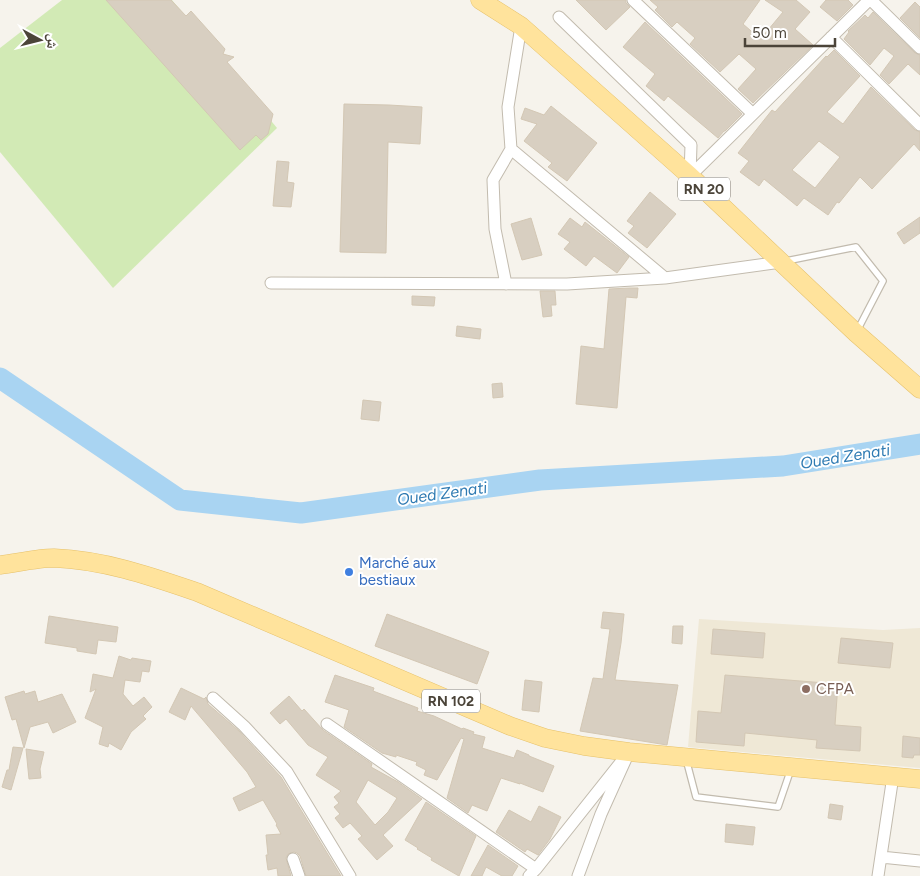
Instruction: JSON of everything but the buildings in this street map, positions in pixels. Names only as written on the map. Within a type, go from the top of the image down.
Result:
[{"type":"main road","name":"RN 20","points":[[480,0],[521,26],[690,176],[856,332],[920,389]]},
{"type":"main road","name":"RN 102","points":[[0,565],[52,558],[97,562],[144,574],[197,592],[510,726],[545,738],[629,752],[920,778]]},
{"type":"street","points":[[633,0],[753,114]]},
{"type":"street","points":[[690,176],[870,0],[920,48]]},
{"type":"street","points":[[560,17],[691,145],[690,176]]},
{"type":"street","points":[[506,284],[495,229],[493,180],[511,149],[508,107],[521,26]]},
{"type":"street","points":[[831,37],[920,125]]},
{"type":"street","points":[[511,149],[665,278]]},
{"type":"street","points":[[271,282],[567,284],[665,278],[782,262]]},
{"type":"street","points":[[213,698],[244,726],[288,772],[350,876]]},
{"type":"street","points":[[327,724],[532,872],[629,752]]},
{"type":"street","points":[[578,876],[601,814],[629,752]]},
{"type":"street","points":[[878,876],[893,776]]},
{"type":"street","points":[[881,856],[920,861]]},
{"type":"street","points":[[293,859],[299,876]]},
{"type":"lane","points":[[782,262],[856,248],[883,281],[856,332]]},
{"type":"lane","points":[[685,757],[696,797],[778,807],[792,766]]},
{"type":"shaded area","name":"CFPA","points":[[699,619],[883,630],[920,628],[920,768],[688,747]]},
{"type":"green space","points":[[62,0],[172,0],[277,128],[113,288],[0,152],[0,48]]},
{"type":"waterway","name":"Oued Zenati","points":[[0,378],[180,500],[301,513],[540,480],[783,466],[920,444]]},
{"type":"place","name":"Marché aux bestiaux","points":[[349,572]]},
{"type":"place","name":"CFPA","points":[[806,689]]}]
